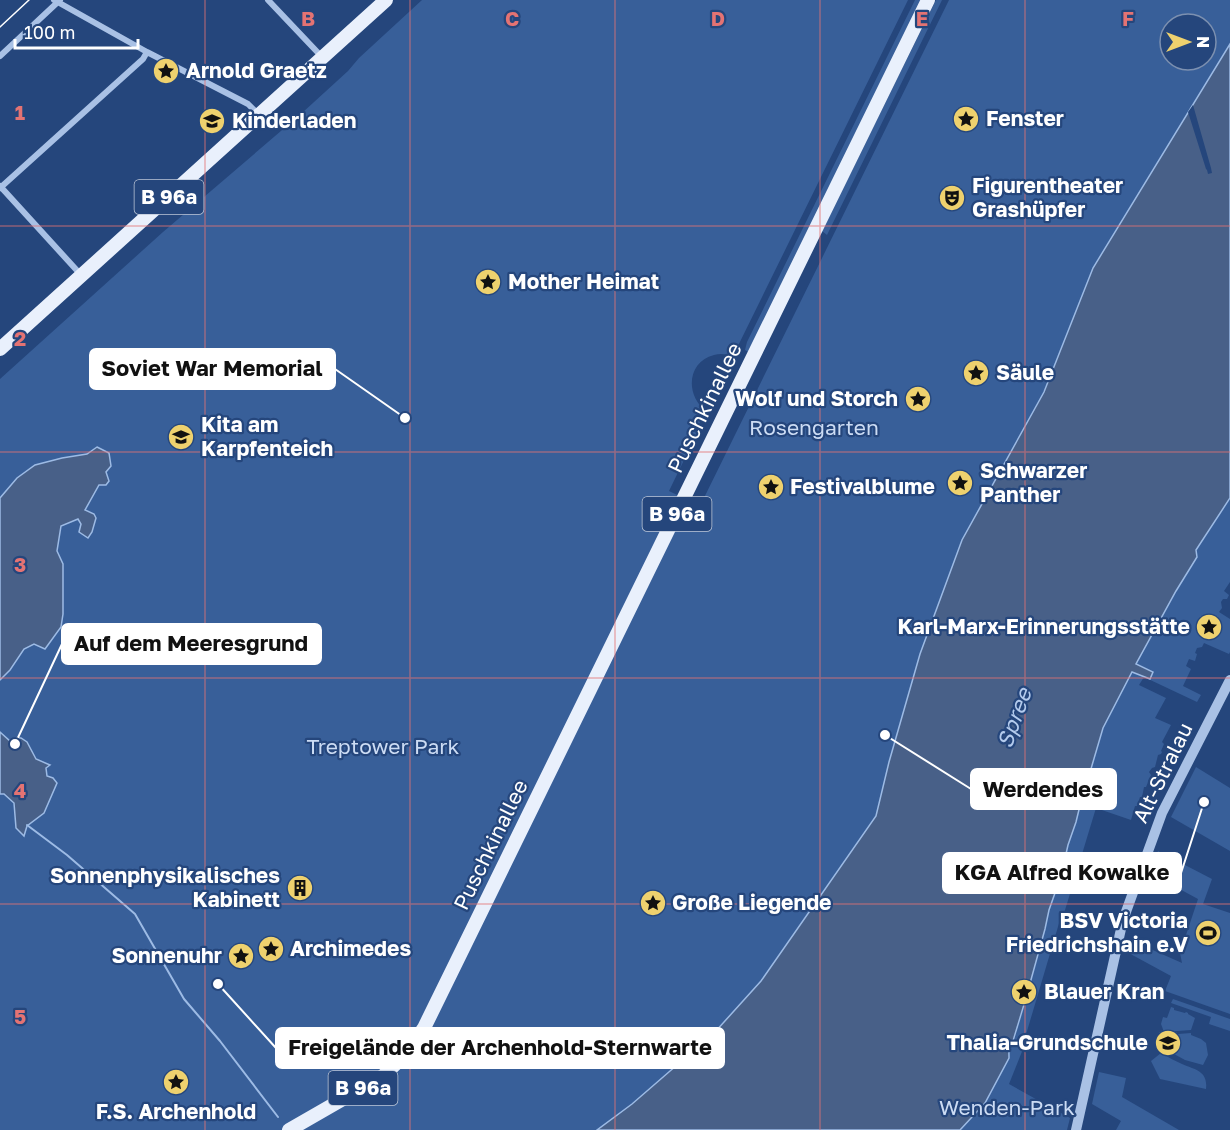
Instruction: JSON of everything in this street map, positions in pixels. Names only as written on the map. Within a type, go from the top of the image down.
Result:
[{"type":"main road","name":"B 96a","points":[[0,350],[386,0]]},
{"type":"main road","name":"Puschkinallee","points":[[289,1130],[383,1076],[407,1053],[424,1028],[928,0]]},
{"type":"street","points":[[268,0],[322,57]]},
{"type":"street","points":[[0,56],[57,1],[147,52],[248,104],[259,115]]},
{"type":"street","points":[[81,276],[0,187],[147,52]]},
{"type":"street","name":"Alt-Stralau","points":[[1077,1130],[1123,920],[1162,813],[1230,680]]},
{"type":"green space","name":"Treptower Park","points":[[422,0],[908,0],[733,356],[714,355],[698,364],[694,372],[692,388],[699,404],[706,411],[669,491],[700,506],[949,0],[1230,0],[1230,44],[1218,64],[1218,12],[1158,12],[1158,72],[1213,72],[1093,268],[1044,392],[962,540],[920,654],[876,816],[761,981],[715,1032],[632,1104],[597,1130],[0,1130],[0,379],[163,232],[348,71]]},
{"type":"green space","points":[[915,0],[923,0],[750,353],[745,350],[747,342]]},
{"type":"green space","points":[[936,0],[942,0],[827,235],[822,231]]},
{"type":"green space","name":"Wenden-Park","points":[[1230,498],[1230,582],[1224,591],[1229,595],[1221,602],[1222,608],[1219,612],[1230,619],[1230,652],[1229,654],[1204,643],[1202,647],[1197,648],[1195,661],[1189,659],[1186,666],[1191,669],[1183,686],[1201,695],[1197,702],[1144,677],[1139,685],[1166,698],[1155,718],[1171,725],[1162,742],[1164,744],[1162,752],[1158,755],[1155,767],[1149,772],[1151,775],[1144,787],[1142,797],[1135,806],[1131,820],[1096,808],[1062,920],[1060,920],[1023,1049],[1009,1084],[1070,1118],[1067,1130],[960,1130],[985,1103],[1010,1044],[1014,1041],[1049,910],[1061,876],[1086,781],[1103,728],[1135,664],[1197,558],[1196,550]]},
{"type":"green space","points":[[1196,767],[1230,788],[1230,851],[1171,817]]},
{"type":"green space","name":"BSV Victoria Friedrichshain e.V","points":[[1158,851],[1212,879],[1203,904],[1230,913],[1230,1014],[1165,991],[1171,976],[1125,951],[1128,939],[1182,963],[1180,953],[1198,899],[1150,873]]},
{"type":"green space","points":[[1173,999],[1230,1019],[1230,1031],[1209,1024],[1211,1017],[1171,1003]]},
{"type":"green space","points":[[1171,1007],[1195,1018],[1191,1030],[1164,1032],[1161,1024],[1163,1017],[1167,1018]]},
{"type":"green space","points":[[1191,1033],[1206,1043],[1208,1055],[1203,1065],[1185,1060],[1163,1048],[1165,1035]]},
{"type":"green space","points":[[1161,1053],[1200,1072],[1205,1078],[1206,1089],[1160,1079],[1151,1061]]},
{"type":"green space","points":[[1099,1072],[1126,1078],[1122,1097],[1179,1130],[1116,1130],[1121,1121],[1092,1104]]},
{"type":"water","name":"Spree","points":[[1230,44],[1230,498],[1196,550],[1197,557],[1136,664],[1153,672],[1150,679],[1132,672],[1103,728],[1086,781],[1061,876],[1049,910],[1029,987],[1020,985],[1017,995],[1026,998],[1010,1047],[1009,1058],[985,1103],[960,1130],[597,1130],[632,1104],[715,1032],[761,981],[876,816],[920,654],[962,540],[1044,392],[1093,268],[1213,72],[1218,72],[1218,64]]},
{"type":"water","points":[[97,447],[109,453],[111,466],[106,472],[109,481],[106,485],[99,485],[85,510],[94,514],[96,518],[92,532],[88,538],[79,532],[81,524],[78,519],[61,526],[57,551],[63,564],[61,627],[45,649],[34,644],[24,649],[0,680],[0,498],[17,478],[35,465],[87,454]]},
{"type":"water","points":[[0,732],[10,741],[21,738],[27,742],[36,759],[50,765],[46,768],[47,776],[53,778],[57,783],[44,813],[27,826],[24,836],[16,828],[14,803],[4,794],[0,794]]},
{"type":"pier","points":[[1193,105],[1211,168],[1212,173],[1208,174],[1188,112]]},
{"type":"waterway","points":[[27,825],[67,855],[135,914],[184,999],[220,1041],[278,1117]]},
{"type":"tram line","points":[[0,27],[29,0]]},
{"type":"place","name":"Arnold Graetz","points":[[166,71]]},
{"type":"place","name":"Fenster","points":[[966,119]]},
{"type":"place","name":"Kinderladen","points":[[212,121]]},
{"type":"place","name":"Figurentheater Grashüpfer","points":[[952,198]]},
{"type":"place","name":"Mother Heimat","points":[[488,282]]},
{"type":"place","name":"Säule","points":[[976,373]]},
{"type":"place","name":"Wolf und Storch","points":[[918,399]]},
{"type":"place","name":"Soviet War Memorial","points":[[405,418]]},
{"type":"place","name":"Kita am Karpfenteich","points":[[181,437]]},
{"type":"place","name":"Schwarzer Panther","points":[[960,483]]},
{"type":"place","name":"Festivalblume","points":[[771,487]]},
{"type":"place","name":"Karl-Marx-Erinnerungsstätte","points":[[1209,627]]},
{"type":"place","name":"Werdendes","points":[[885,735]]},
{"type":"place","name":"Auf dem Meeresgrund","points":[[15,744]]},
{"type":"place","name":"KGA Alfred Kowalke","points":[[1204,802]]},
{"type":"place","name":"Sonnenphysikalisches Kabinett","points":[[300,888]]},
{"type":"place","name":"Große Liegende","points":[[653,903]]},
{"type":"place","name":"BSV Victoria Friedrichshain e.V","points":[[1208,933]]},
{"type":"place","name":"Archimedes","points":[[271,949]]},
{"type":"place","name":"Sonnenuhr","points":[[241,956]]},
{"type":"place","name":"Freigelände der Archenhold-Sternwarte","points":[[218,984]]},
{"type":"place","name":"Blauer Kran","points":[[1024,992]]},
{"type":"place","name":"Thalia-Grundschule","points":[[1168,1043]]},
{"type":"place","name":"F.S. Archenhold","points":[[176,1082]]},
{"type":"park label","name":"Rosengarten","points":[[814,428]]}]
